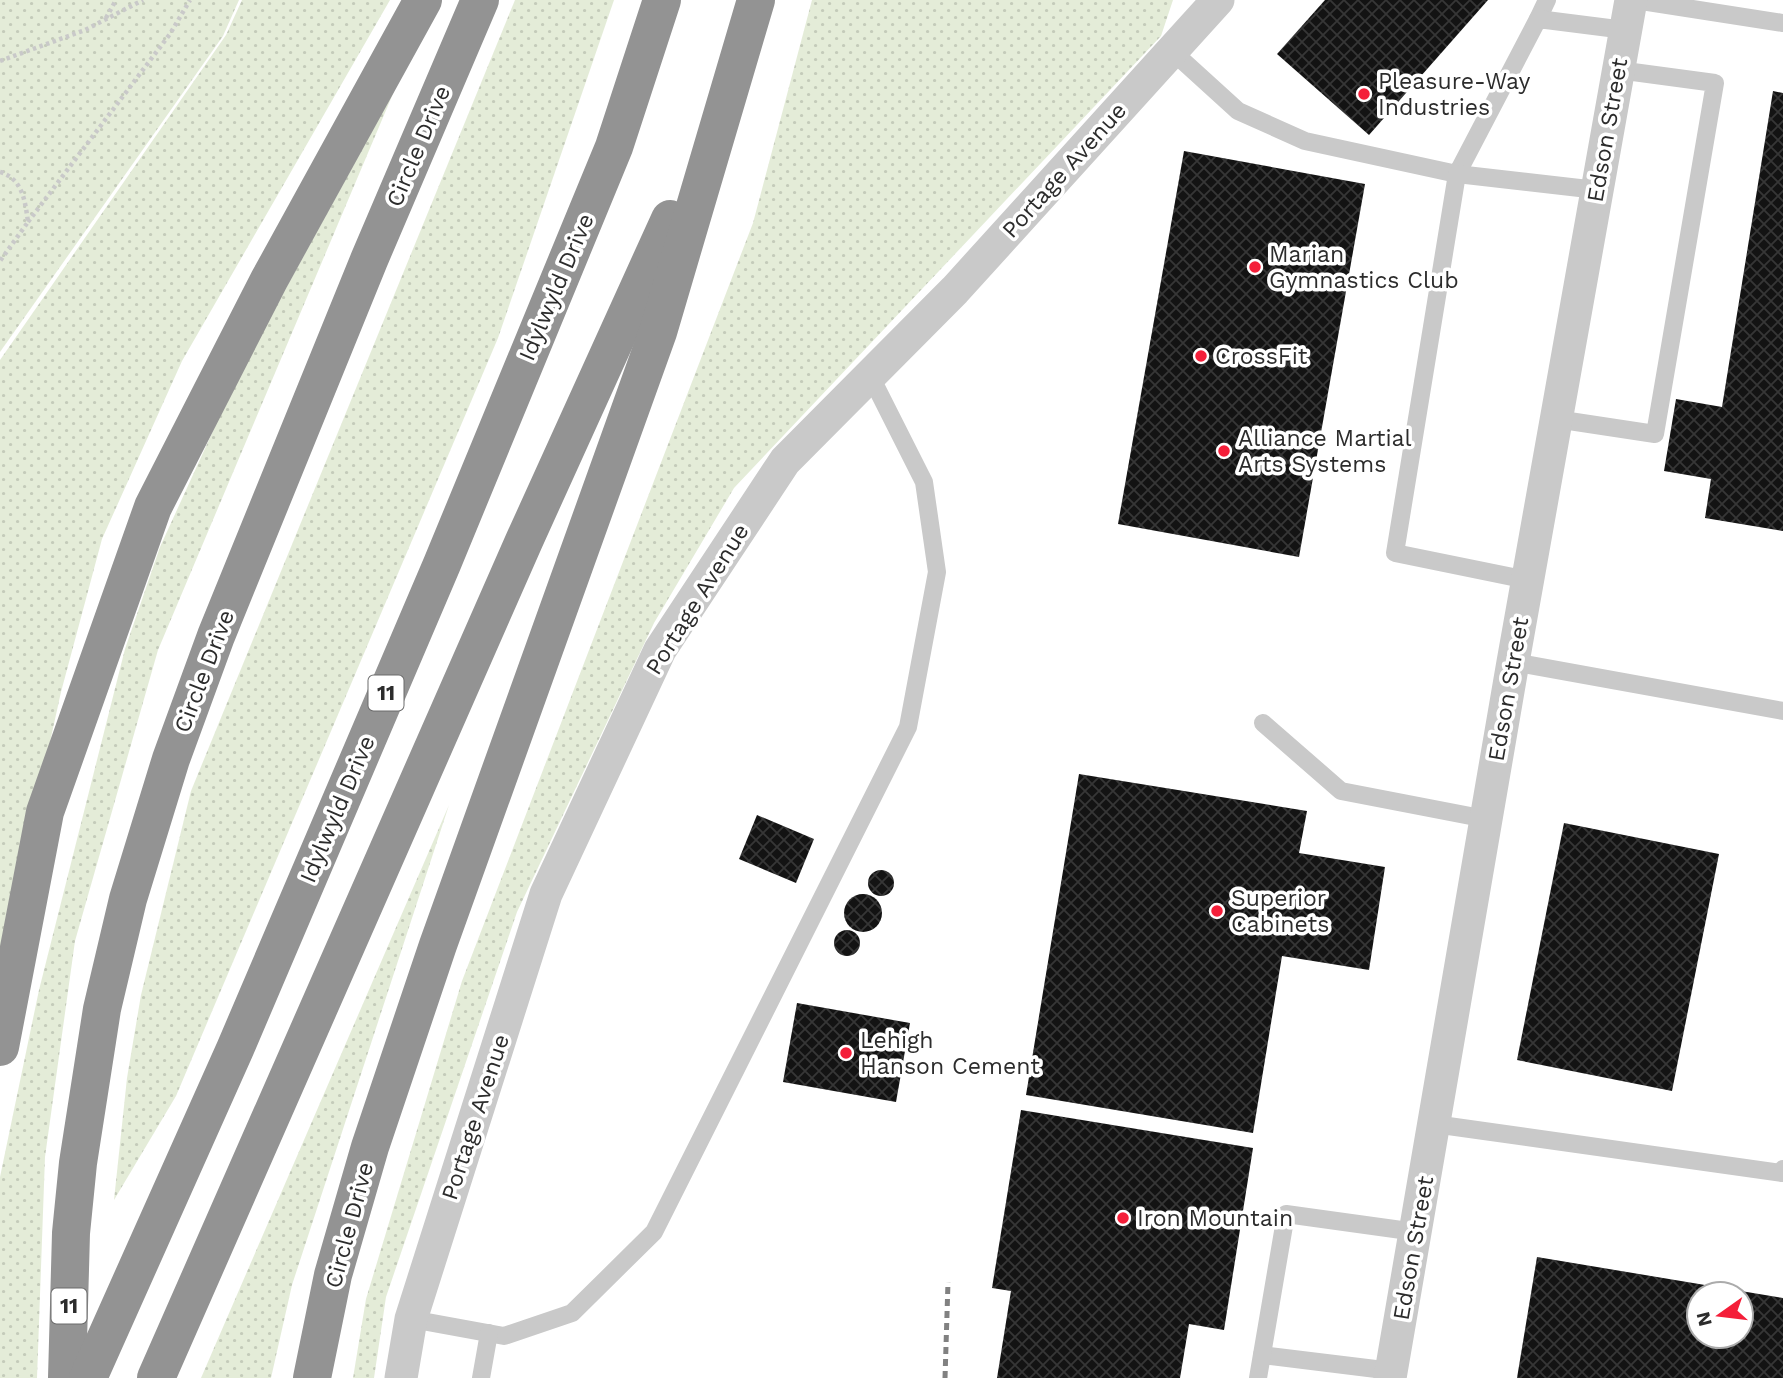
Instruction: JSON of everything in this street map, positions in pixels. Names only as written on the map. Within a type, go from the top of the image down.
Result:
[{"type":"highway","points":[[0,1047],[45,812],[153,507],[269,280],[423,0]]},
{"type":"highway","name":"Circle Drive","points":[[67,1378],[71,1233],[78,1163],[102,1009],[128,899],[170,759],[216,636],[369,260],[480,0]]},
{"type":"highway","name":"Idylwyld Drive","points":[[88,1378],[240,1036],[442,564],[614,147],[662,0]]},
{"type":"highway","name":"Circle Drive","points":[[312,1378],[334,1275],[370,1147],[443,932],[658,332],[756,0]]},
{"type":"highway","points":[[156,1378],[524,541],[728,93]]},
{"type":"street","name":"Portage Avenue","points":[[401,1378],[411,1319],[545,894],[660,650],[785,461],[955,290],[1218,0]]},
{"type":"street","name":"Edson Street","points":[[1391,1375],[1527,580],[1630,10]]},
{"type":"lane","points":[[1527,580],[1395,554],[1457,174],[1547,0]]},
{"type":"lane","points":[[1538,19],[1630,10],[1783,23]]},
{"type":"lane","points":[[1172,51],[1238,111],[1305,141],[1457,174],[1597,190]]},
{"type":"lane","points":[[1556,419],[1655,434],[1714,83],[1618,70]]},
{"type":"lane","points":[[411,1319],[504,1336],[572,1313],[654,1232],[908,727],[937,572],[924,482],[870,375]]},
{"type":"lane","points":[[1513,662],[1783,711]]},
{"type":"lane","points":[[1263,723],[1340,791],[1486,819]]},
{"type":"lane","points":[[1434,1124],[1782,1173],[1783,1169]]},
{"type":"lane","points":[[1258,1378],[1286,1214],[1416,1232]]},
{"type":"lane","points":[[481,1378],[489,1333]]},
{"type":"lane","points":[[1262,1355],[1391,1375]]},
{"type":"path","points":[[106,20],[116,0]]},
{"type":"path","points":[[0,61],[85,30],[143,0]]},
{"type":"path","points":[[0,261],[170,34],[190,0]]},
{"type":"path","points":[[0,172],[9,175],[23,192],[28,222]]},
{"type":"green space","points":[[0,0],[239,0],[223,36],[0,352]]},
{"type":"green space","points":[[242,0],[390,0],[182,361],[102,539],[61,692],[0,969],[0,360],[226,35]]},
{"type":"green space","points":[[515,0],[614,0],[498,338],[176,1096],[114,1200],[127,1078],[141,995],[191,791]]},
{"type":"green space","points":[[812,0],[1173,0],[1161,36],[734,488],[654,623],[517,912],[386,1297],[374,1378],[353,1378],[366,1299],[462,981],[753,223]]},
{"type":"green space","points":[[395,89],[158,650],[75,941],[45,1157],[37,1378],[0,1378],[0,1177],[39,990],[125,649],[160,547],[240,372]]},
{"type":"green space","points":[[449,805],[292,1285],[271,1378],[201,1378]]},
{"type":"building","name":"Pleasure-Way Industries","points":[[1325,0],[1488,0],[1369,135],[1277,54]]},
{"type":"building","points":[[1773,91],[1783,93],[1783,531],[1705,518],[1711,479],[1664,471],[1676,399],[1722,407]]},
{"type":"building","points":[[1184,151],[1365,184],[1299,557],[1118,524]]},
{"type":"building","name":"Superior Cabinets","points":[[1079,774],[1307,811],[1299,853],[1385,867],[1369,970],[1282,956],[1253,1133],[1026,1095]]},
{"type":"building","points":[[757,815],[814,839],[796,883],[739,859]]},
{"type":"building","points":[[1564,823],[1719,854],[1672,1091],[1517,1060]]},
{"type":"building","points":[[881,870],[890,874],[894,883],[890,892],[881,896],[872,892],[868,883],[872,874]]},
{"type":"building","points":[[863,894],[877,899],[882,913],[877,927],[863,932],[849,927],[844,913],[849,899]]},
{"type":"building","points":[[847,930],[856,934],[860,943],[856,952],[847,956],[838,952],[834,943],[838,934]]},
{"type":"building","name":"Lehigh Hanson Cement","points":[[797,1003],[910,1023],[896,1102],[783,1082]]},
{"type":"building","name":"Iron Mountain","points":[[1021,1110],[1253,1148],[1224,1330],[1189,1324],[1180,1378],[997,1378],[1011,1291],[992,1288]]},
{"type":"building","points":[[1537,1257],[1685,1282],[1685,1350],[1755,1350],[1755,1293],[1783,1298],[1783,1378],[1517,1378]]},
{"type":"railway","points":[[945,1378],[948,1282]]},
{"type":"place","name":"Pleasure-Way Industries","points":[[1364,94]]},
{"type":"place","name":"Marian Gymnastics Club","points":[[1255,267]]},
{"type":"place","name":"CrossFit","points":[[1201,356]]},
{"type":"place","name":"Alliance Martial Arts Systems","points":[[1224,451]]},
{"type":"place","name":"Superior Cabinets","points":[[1217,911]]},
{"type":"place","name":"Lehigh Hanson Cement","points":[[846,1053]]},
{"type":"place","name":"Iron Mountain","points":[[1123,1218]]}]
